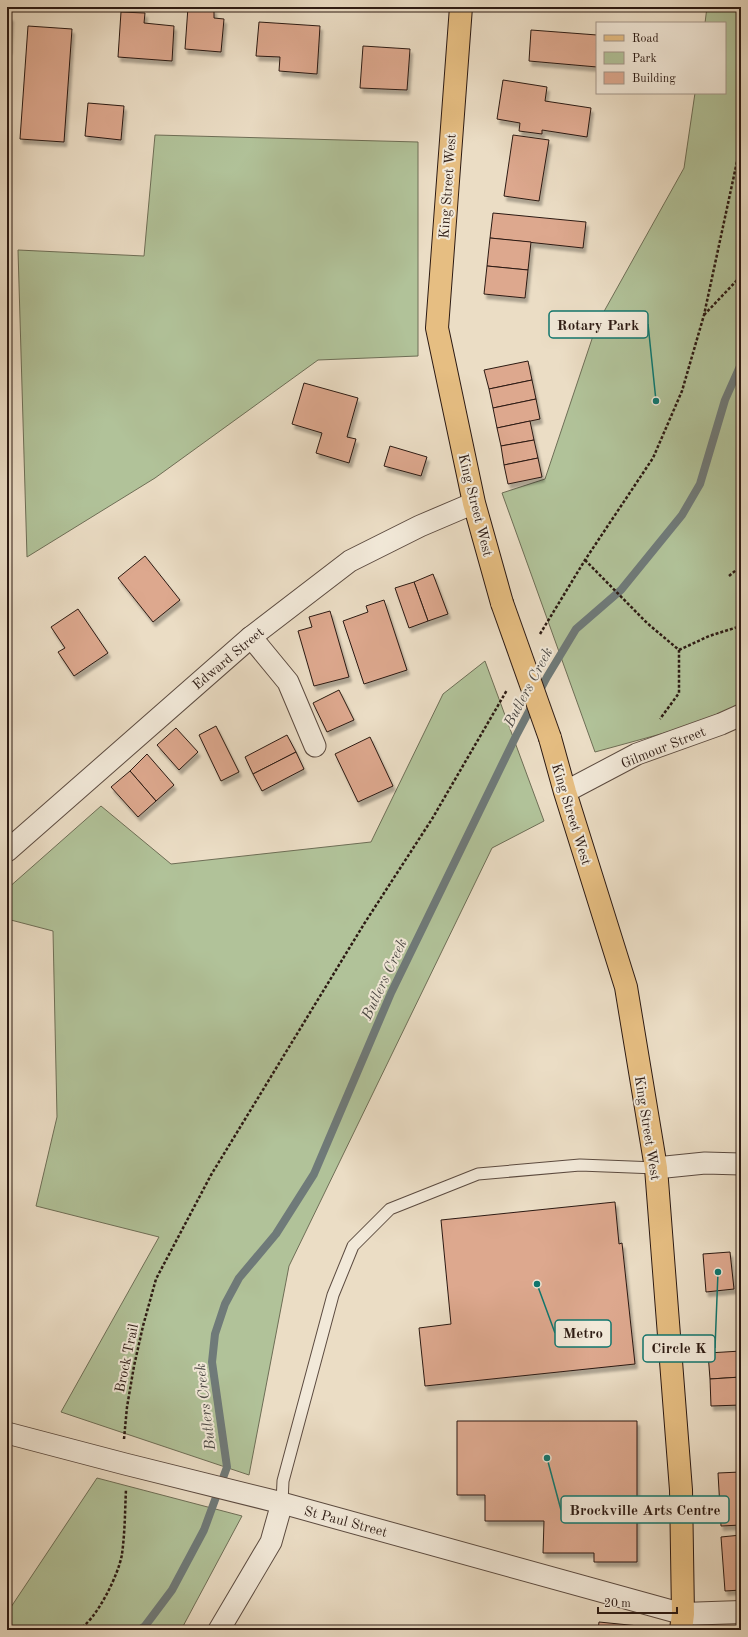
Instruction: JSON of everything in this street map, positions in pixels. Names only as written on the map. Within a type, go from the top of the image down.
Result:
[{"type":"main road","name":"King Street West","points":[[461,7],[437,328],[474,503],[502,603],[550,738],[565,792],[626,987],[656,1168],[681,1490],[682,1622]]},
{"type":"street","name":"Edward Street","points":[[7,851],[251,637],[350,561],[420,526],[474,503]]},
{"type":"street","points":[[251,637],[288,682],[315,746]]},
{"type":"street","name":"Gilmour Street","points":[[565,792],[637,754],[721,724],[741,714]]},
{"type":"street","points":[[656,1168],[705,1163],[741,1164]]},
{"type":"street","name":"St Paul Street","points":[[7,1433],[282,1503],[682,1622]]},
{"type":"street","points":[[219,1630],[271,1542],[282,1503]]},
{"type":"street","points":[[682,1622],[741,1612]]},
{"type":"lane","points":[[282,1503],[283,1481],[333,1295],[353,1246],[390,1208],[478,1174],[580,1165],[656,1168]]},
{"type":"path","points":[[540,635],[585,560],[653,458],[682,391],[704,315],[741,143]]},
{"type":"path","points":[[704,315],[741,276]]},
{"type":"path","points":[[585,560],[647,623],[679,650],[679,694],[658,722]]},
{"type":"path","points":[[729,576],[741,566]]},
{"type":"path","points":[[679,650],[709,636],[741,626]]},
{"type":"path","name":"Brock Trail","points":[[124,1443],[127,1407],[134,1366],[156,1279],[211,1175],[364,924],[432,819],[509,687]]},
{"type":"path","points":[[78,1630],[95,1615],[118,1568],[122,1554],[126,1487]]},
{"type":"green space","points":[[707,7],[741,7],[741,712],[595,752],[502,493],[545,479],[597,324],[684,168],[695,94],[726,94],[726,22],[705,22]]},
{"type":"green space","points":[[155,135],[418,142],[418,356],[318,360],[155,478],[27,557],[18,250],[144,256]]},
{"type":"green space","points":[[485,661],[544,821],[492,848],[289,1266],[249,1475],[61,1412],[159,1237],[36,1206],[57,1117],[53,931],[7,919],[7,889],[101,806],[171,864],[371,842],[443,694]]},
{"type":"green space","points":[[97,1478],[242,1516],[181,1630],[7,1630],[7,1613]]},
{"type":"building","points":[[188,7],[214,9],[214,18],[224,19],[221,52],[185,49]]},
{"type":"building","points":[[121,12],[145,13],[144,23],[174,26],[172,61],[118,57]]},
{"type":"building","points":[[7,16],[11,17],[9,50],[7,50]]},
{"type":"building","points":[[259,22],[320,26],[317,74],[279,71],[280,57],[256,56]]},
{"type":"building","points":[[28,26],[72,29],[64,142],[20,139]]},
{"type":"building","points":[[531,30],[596,35],[596,67],[529,61]]},
{"type":"building","points":[[363,46],[410,49],[407,90],[360,88]]},
{"type":"building","points":[[503,80],[547,87],[545,101],[591,108],[587,137],[542,130],[542,134],[519,131],[520,123],[497,119]]},
{"type":"building","points":[[88,103],[124,106],[121,140],[85,136]]},
{"type":"building","points":[[513,135],[549,140],[539,201],[504,196]]},
{"type":"building","points":[[493,213],[586,222],[583,248],[490,238]]},
{"type":"building","points":[[490,238],[531,242],[528,270],[487,266]]},
{"type":"building","points":[[487,266],[528,270],[525,298],[484,294]]},
{"type":"building","points":[[528,361],[532,380],[489,389],[484,370]]},
{"type":"building","points":[[532,380],[536,399],[493,408],[489,389]]},
{"type":"building","points":[[304,383],[358,398],[347,437],[356,439],[349,463],[316,453],[322,433],[292,424]]},
{"type":"building","points":[[536,399],[540,419],[497,428],[493,408]]},
{"type":"building","points":[[530,421],[534,440],[501,446],[497,428]]},
{"type":"building","points":[[534,440],[538,458],[504,465],[501,446]]},
{"type":"building","points":[[390,446],[427,457],[421,476],[384,466]]},
{"type":"building","points":[[538,458],[542,477],[508,484],[504,465]]},
{"type":"building","points":[[145,556],[180,600],[153,622],[118,578]]},
{"type":"building","points":[[433,574],[448,614],[428,621],[414,582]]},
{"type":"building","points":[[414,582],[428,621],[409,628],[395,588]]},
{"type":"building","points":[[384,600],[407,670],[364,684],[343,621],[368,612],[366,606]]},
{"type":"building","points":[[78,609],[108,653],[74,676],[58,652],[65,648],[51,627]]},
{"type":"building","points":[[330,611],[349,677],[314,686],[298,631],[312,627],[309,617]]},
{"type":"building","points":[[339,690],[354,720],[327,732],[313,703]]},
{"type":"building","points":[[216,726],[239,772],[221,781],[199,735]]},
{"type":"building","points":[[176,728],[198,752],[179,770],[157,745]]},
{"type":"building","points":[[287,735],[296,752],[253,774],[245,757]]},
{"type":"building","points":[[370,737],[393,786],[358,802],[335,754]]},
{"type":"building","points":[[296,752],[304,769],[262,791],[253,774]]},
{"type":"building","points":[[147,754],[174,785],[156,801],[130,771]]},
{"type":"building","points":[[130,771],[156,801],[138,817],[111,787]]},
{"type":"building","points":[[615,1202],[619,1244],[622,1243],[635,1364],[425,1386],[419,1328],[451,1324],[441,1220]]},
{"type":"building","points":[[730,1252],[734,1289],[706,1292],[703,1254]]},
{"type":"building","points":[[741,1351],[741,1377],[710,1379],[708,1353]]},
{"type":"building","points":[[741,1377],[741,1405],[711,1406],[710,1379]]},
{"type":"building","points":[[457,1421],[637,1421],[637,1562],[594,1562],[594,1553],[543,1553],[544,1521],[485,1521],[485,1495],[457,1495]]},
{"type":"building","points":[[741,1472],[741,1525],[721,1526],[718,1473]]},
{"type":"building","points":[[741,1535],[741,1590],[725,1591],[721,1537]]},
{"type":"building","points":[[599,1622],[639,1626],[639,1630],[598,1630]]},
{"type":"waterway","name":"Butlers Creek","points":[[139,1630],[145,1626],[172,1590],[204,1530],[227,1467],[212,1362],[215,1334],[225,1304],[239,1278],[276,1234],[314,1174],[391,993],[516,736],[547,677],[576,629],[621,590],[682,515],[700,484],[725,400],[741,364]]},
{"type":"place","name":"Rotary Park","points":[[656,401]]},
{"type":"place","name":"Circle K","points":[[718,1272]]},
{"type":"place","name":"Metro","points":[[537,1284]]},
{"type":"place","name":"Brockville Arts Centre","points":[[547,1458]]}]
